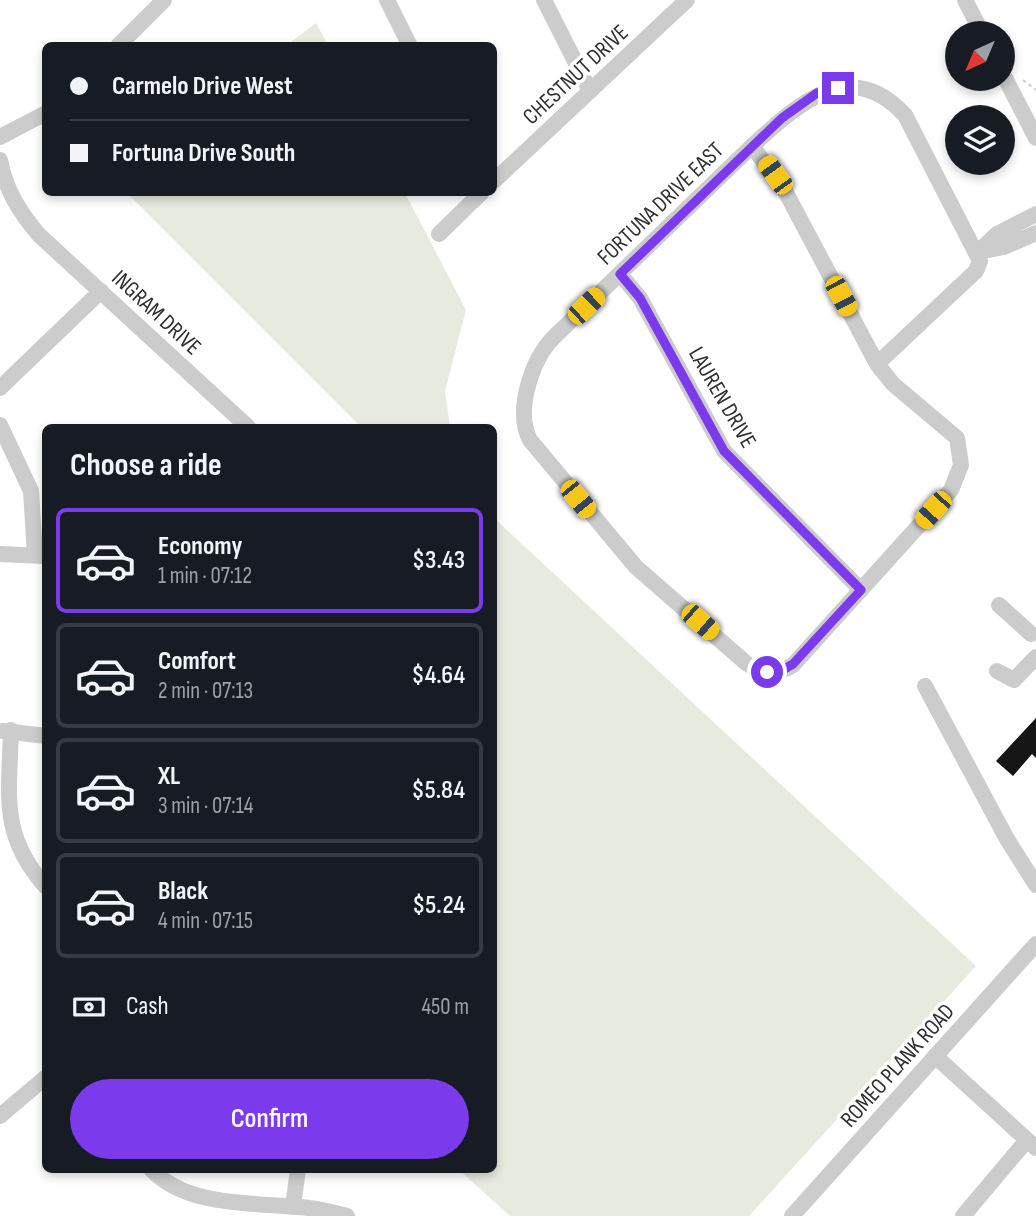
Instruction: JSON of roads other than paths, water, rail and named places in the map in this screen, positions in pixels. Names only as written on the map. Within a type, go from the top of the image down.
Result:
[{"type":"street","points":[[122,42],[164,0]]},
{"type":"street","points":[[387,0],[408,42]]},
{"type":"street","points":[[544,0],[590,92]]},
{"type":"street","name":"CHESTNUT DRIVE","points":[[497,178],[687,0]]},
{"type":"street","points":[[965,0],[976,21]]},
{"type":"street","points":[[1015,83],[1032,119]]},
{"type":"street","name":"FORTUNA DRIVE EAST","points":[[861,590],[793,664],[781,671],[767,672],[746,663],[653,582],[600,525],[530,440],[523,417],[528,392],[544,348],[752,146],[782,118],[817,93],[838,88],[868,90],[890,102],[911,123],[978,252]]},
{"type":"street","points":[[0,137],[42,115]]},
{"type":"street","points":[[752,146],[784,189],[877,364],[893,384],[954,434],[960,449],[961,465],[951,490],[861,590]]},
{"type":"street","name":"INGRAM DRIVE","points":[[0,160],[9,194],[35,230],[245,424]]},
{"type":"street","points":[[439,234],[478,196]]},
{"type":"street","points":[[978,252],[997,234],[1036,214]]},
{"type":"street","points":[[978,252],[1004,247],[1036,233]]},
{"type":"street","points":[[877,364],[976,271],[981,261],[978,252]]},
{"type":"street","name":"LAUREN DRIVE","points":[[620,274],[640,298],[724,451],[861,590]]},
{"type":"street","points":[[0,388],[102,291]]},
{"type":"street","points":[[0,425],[32,491],[40,555],[0,554]]},
{"type":"street","points":[[999,605],[1031,634]]},
{"type":"street","points":[[997,671],[1014,680],[1036,657]]},
{"type":"street","points":[[925,686],[1007,839],[1036,885],[1036,894]]},
{"type":"street","points":[[42,736],[5,731],[12,838],[21,860],[42,883]]},
{"type":"street","name":"ROMEO PLANK ROAD","points":[[792,1216],[1036,944]]},
{"type":"street","points":[[935,1056],[1032,1144],[962,1216]]},
{"type":"street","points":[[0,1116],[42,1080]]},
{"type":"street","points":[[156,1173],[173,1185],[199,1195],[347,1216]]},
{"type":"street","points":[[293,1207],[297,1173]]}]
